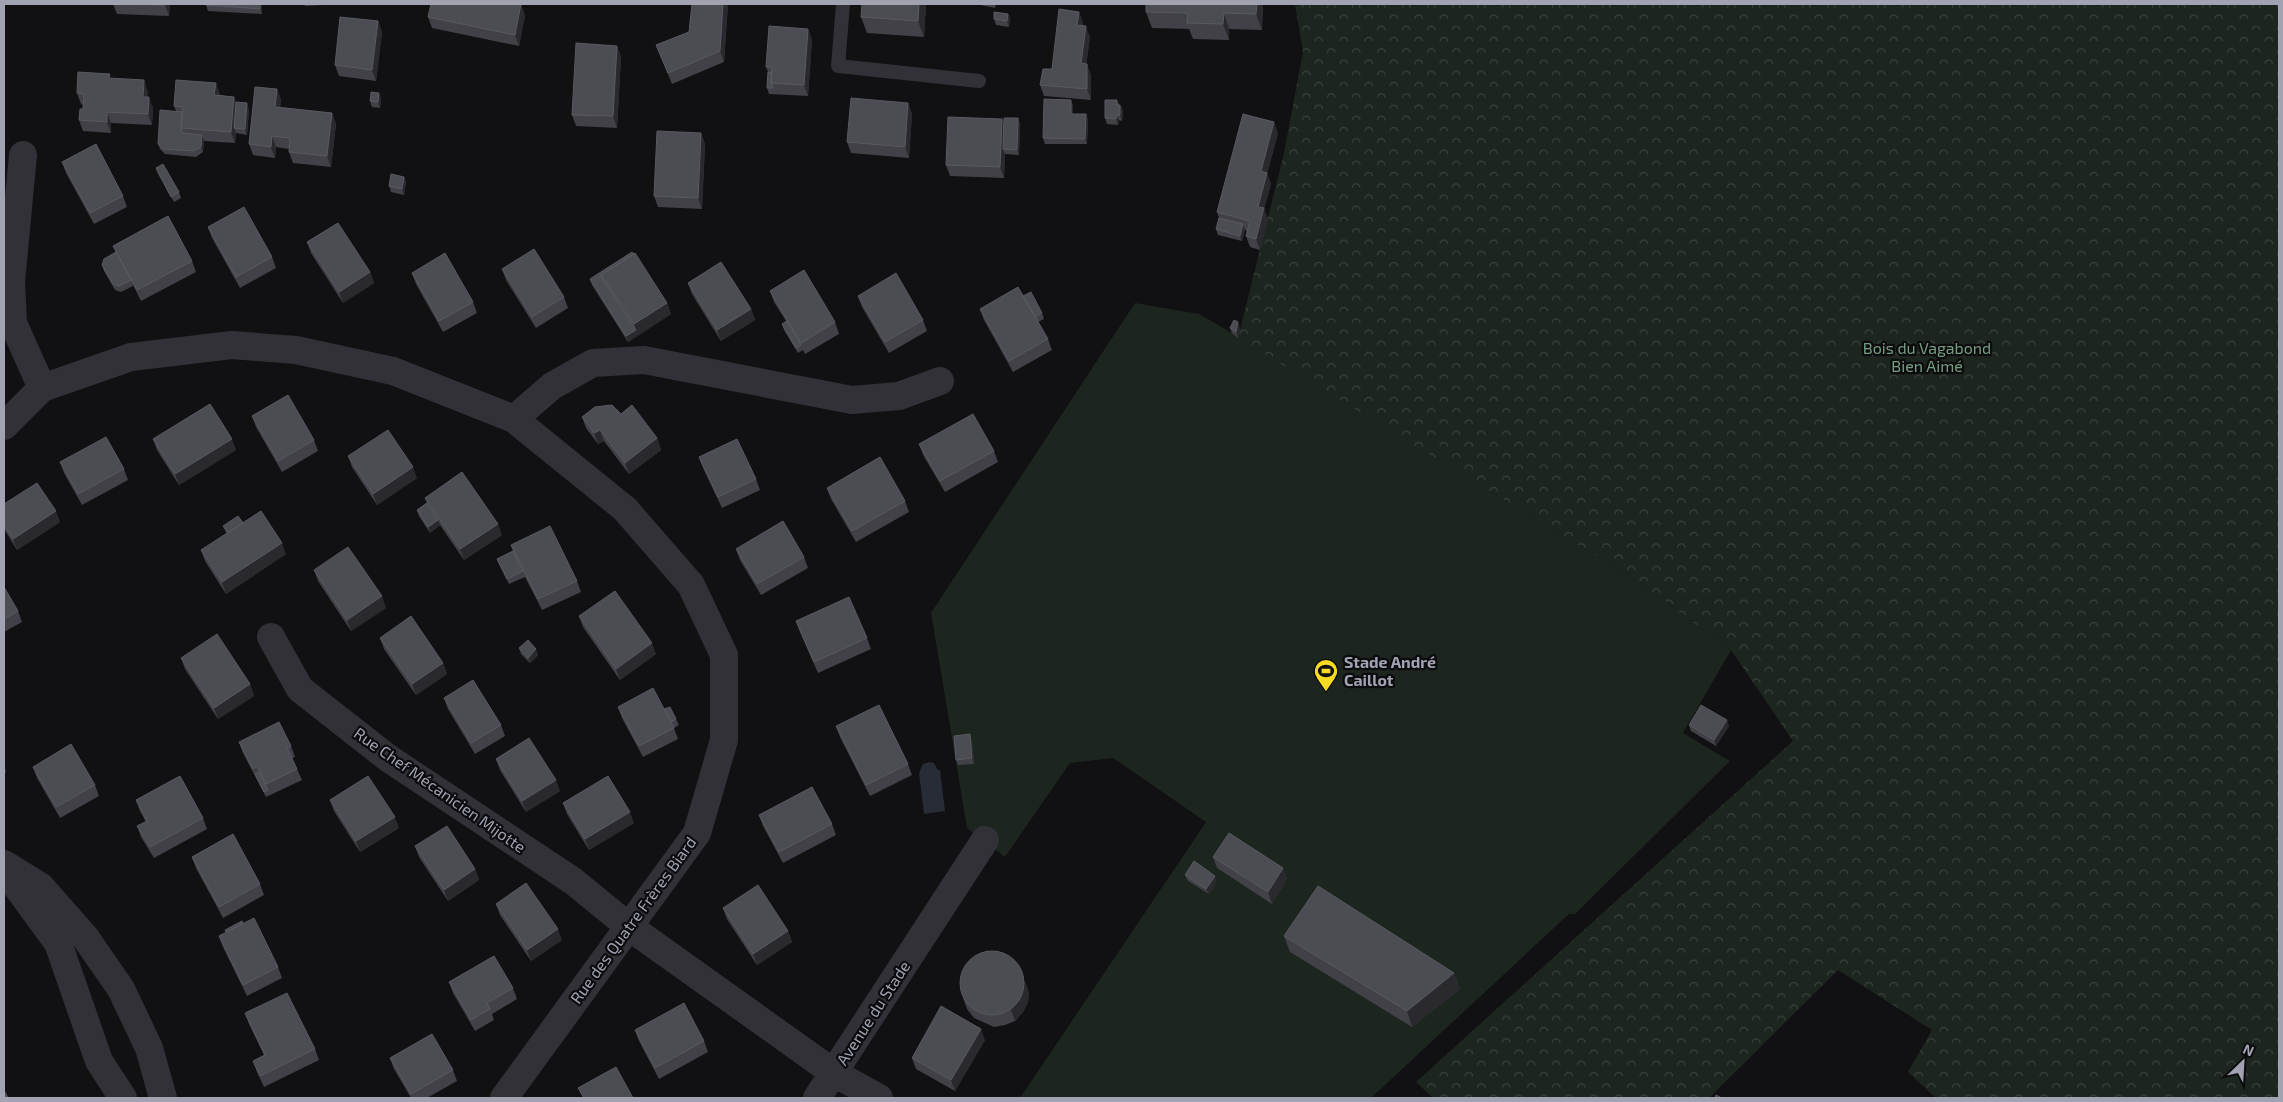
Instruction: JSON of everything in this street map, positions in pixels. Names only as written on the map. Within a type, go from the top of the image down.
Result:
[{"type":"street","points":[[4,426],[42,388],[13,323],[11,282],[23,155]]},
{"type":"street","name":"Rue des Quatre Frères Biard","points":[[42,388],[130,357],[232,345],[296,350],[393,371],[514,419],[625,510],[691,586],[724,654],[724,740],[697,833],[504,1098]]},
{"type":"street","points":[[514,419],[552,386],[593,363],[644,360],[852,400],[899,396],[940,381]]},
{"type":"street","name":"Rue Chef Mécanicien Mijotte","points":[[271,638],[300,689],[388,758],[573,881],[628,926]]},
{"type":"street","name":"Avenue du Stade","points":[[628,926],[834,1073],[985,840]]},
{"type":"street","points":[[4,864],[41,887],[85,937],[121,989],[149,1048],[163,1098]]},
{"type":"street","points":[[4,869],[58,942],[99,1061],[123,1098]]},
{"type":"street","points":[[817,1098],[834,1073],[879,1098]]},
{"type":"lane","points":[[842,4],[838,66],[979,81]]},
{"type":"green space","name":"Bois du Vagabond Bien Aimé","points":[[1295,4],[2279,4],[2279,1098],[1936,1098],[1908,1072],[1932,1030],[1838,970],[1709,1098],[1433,1098],[1416,1082],[1793,741],[1731,650],[1633,578],[1238,338],[1284,153],[1303,52]]},
{"type":"green space","name":"Stade André Caillot","points":[[1135,303],[1199,314],[1232,333],[1633,578],[1731,650],[1683,733],[1730,761],[1575,914],[1569,914],[1371,1098],[1020,1098],[1206,822],[1113,758],[1070,763],[1005,857],[967,828],[931,613]]},
{"type":"shaded area","points":[[934,763],[938,770],[940,770],[945,811],[924,814],[919,773],[923,764]]},
{"type":"building","points":[[130,4],[166,4],[165,5]]},
{"type":"building","points":[[260,4],[260,9],[206,5]]},
{"type":"building","points":[[431,4],[521,4],[515,35],[428,17]]},
{"type":"building","points":[[692,4],[723,4],[720,51],[668,73],[656,45],[689,32]]},
{"type":"building","points":[[862,4],[919,4],[918,21],[861,17]]},
{"type":"building","points":[[1146,4],[1257,4],[1256,14],[1224,13],[1223,24],[1187,23],[1188,13],[1146,12]]},
{"type":"building","points":[[1059,9],[1079,12],[1077,25],[1086,26],[1081,63],[1087,64],[1087,89],[1040,85],[1043,69],[1052,69]]},
{"type":"building","points":[[994,12],[1008,14],[1007,21],[994,19]]},
{"type":"building","points":[[340,17],[378,21],[372,70],[335,65]]},
{"type":"building","points":[[769,26],[808,29],[804,85],[771,83],[772,67],[766,67]]},
{"type":"building","points":[[576,43],[617,46],[613,116],[572,115]]},
{"type":"building","points":[[78,72],[110,74],[109,78],[144,80],[143,97],[149,97],[148,114],[107,112],[107,122],[79,120],[80,109],[83,109],[84,94],[77,93]]},
{"type":"building","points":[[768,72],[772,73],[771,83],[773,88],[767,88]]},
{"type":"building","points":[[176,80],[216,83],[214,95],[234,97],[231,132],[181,128],[183,107],[174,106]]},
{"type":"building","points":[[255,87],[277,89],[275,107],[332,113],[327,156],[289,152],[290,138],[272,136],[271,147],[249,144]]},
{"type":"building","points":[[371,92],[379,93],[378,102],[370,101]]},
{"type":"building","points":[[851,98],[908,103],[905,147],[847,142]]},
{"type":"building","points":[[1044,99],[1071,100],[1071,114],[1086,114],[1085,139],[1043,138]]},
{"type":"building","points":[[1105,100],[1117,100],[1117,105],[1120,105],[1120,115],[1117,115],[1116,119],[1105,118]]},
{"type":"building","points":[[236,102],[247,103],[245,129],[234,128]]},
{"type":"building","points":[[160,110],[182,112],[181,128],[183,133],[202,135],[201,147],[194,151],[163,149],[158,144]]},
{"type":"building","points":[[1243,114],[1274,122],[1261,171],[1267,173],[1258,207],[1264,208],[1256,239],[1246,236],[1250,221],[1217,212]]},
{"type":"building","points":[[948,117],[1002,119],[1000,167],[946,165]]},
{"type":"building","points":[[1004,118],[1018,118],[1017,150],[1003,149]]},
{"type":"building","points":[[657,131],[701,133],[698,198],[654,196]]},
{"type":"building","points":[[96,144],[123,196],[90,213],[62,162]]},
{"type":"building","points":[[163,164],[179,192],[171,197],[156,168]]},
{"type":"building","points":[[391,174],[404,177],[402,189],[389,186]]},
{"type":"building","points":[[244,207],[272,257],[236,277],[208,227]]},
{"type":"building","points":[[168,216],[192,261],[137,290],[113,246]]},
{"type":"building","points":[[1219,218],[1243,224],[1240,236],[1216,229]]},
{"type":"building","points":[[338,223],[370,272],[339,292],[307,242]]},
{"type":"building","points":[[534,249],[564,297],[532,317],[502,269]]},
{"type":"building","points":[[116,252],[131,280],[119,286],[113,284],[102,265],[104,259]]},
{"type":"building","points":[[632,252],[634,254],[601,275],[636,330],[626,336],[590,279]]},
{"type":"building","points":[[445,253],[473,302],[439,321],[412,273]]},
{"type":"building","points":[[635,253],[667,303],[634,324],[601,275]]},
{"type":"building","points":[[721,262],[751,309],[717,330],[688,283]]},
{"type":"building","points":[[804,270],[835,322],[801,343],[770,291]]},
{"type":"building","points":[[896,273],[923,320],[885,342],[858,296]]},
{"type":"building","points":[[1018,287],[1048,339],[1009,361],[980,309]]},
{"type":"building","points":[[1031,292],[1042,313],[1035,317],[1023,296]]},
{"type":"building","points":[[1234,320],[1238,322],[1236,332],[1230,328]]},
{"type":"building","points":[[787,321],[801,345],[796,348],[782,324]]},
{"type":"building","points":[[288,395],[314,440],[278,461],[252,416]]},
{"type":"building","points":[[210,404],[232,439],[175,474],[153,439]]},
{"type":"building","points":[[612,405],[621,414],[632,405],[657,438],[625,463],[600,430],[594,433],[582,417],[595,407]]},
{"type":"building","points":[[973,414],[994,451],[940,481],[919,444]]},
{"type":"building","points":[[388,430],[413,467],[373,494],[348,456]]},
{"type":"building","points":[[106,437],[124,469],[78,494],[60,462]]},
{"type":"building","points":[[737,439],[756,479],[718,497],[699,457]]},
{"type":"building","points":[[880,457],[905,501],[852,531],[827,488]]},
{"type":"building","points":[[462,472],[498,524],[460,549],[425,498]]},
{"type":"building","points":[[37,483],[56,511],[13,539],[4,525],[4,504]]},
{"type":"building","points":[[427,503],[438,520],[428,527],[417,510]]},
{"type":"building","points":[[261,511],[282,543],[222,582],[201,550]]},
{"type":"building","points":[[238,516],[243,523],[228,533],[223,526]]},
{"type":"building","points":[[783,521],[804,557],[757,584],[736,549]]},
{"type":"building","points":[[550,526],[577,581],[538,599],[511,545]]},
{"type":"building","points":[[348,547],[382,596],[347,620],[314,570]]},
{"type":"building","points":[[513,551],[523,571],[507,579],[497,559]]},
{"type":"building","points":[[4,587],[18,611],[4,619]]},
{"type":"building","points":[[615,591],[652,643],[616,669],[579,616]]},
{"type":"building","points":[[849,597],[867,638],[814,662],[796,621]]},
{"type":"building","points":[[411,616],[443,663],[412,684],[380,638]]},
{"type":"building","points":[[217,634],[250,684],[214,708],[181,658]]},
{"type":"building","points":[[528,640],[536,649],[528,658],[519,648]]},
{"type":"building","points":[[473,680],[501,725],[471,743],[444,698]]},
{"type":"building","points":[[653,688],[674,728],[639,746],[618,707]]},
{"type":"building","points":[[879,705],[908,764],[866,785],[836,726]]},
{"type":"building","points":[[1701,705],[1727,720],[1714,740],[1689,725]]},
{"type":"building","points":[[670,707],[676,719],[671,722],[664,709]]},
{"type":"building","points":[[279,722],[291,746],[287,748],[297,769],[266,784],[257,766],[253,769],[239,742]]},
{"type":"building","points":[[970,734],[972,758],[956,760],[954,736]]},
{"type":"building","points":[[529,738],[556,780],[522,801],[496,759]]},
{"type":"building","points":[[71,744],[95,785],[56,807],[33,767]]},
{"type":"building","points":[[259,772],[268,790],[264,792],[255,774]]},
{"type":"building","points":[[180,776],[203,818],[150,847],[137,826],[147,821],[136,800]]},
{"type":"building","points":[[368,776],[395,817],[356,841],[330,800]]},
{"type":"building","points":[[608,776],[630,812],[585,839],[563,803]]},
{"type":"building","points":[[812,787],[832,824],[779,852],[759,815]]},
{"type":"building","points":[[447,826],[475,869],[444,890],[415,846]]},
{"type":"building","points":[[1229,833],[1283,868],[1268,892],[1213,857]]},
{"type":"building","points":[[233,834],[260,884],[219,907],[192,857]]},
{"type":"building","points":[[1194,861],[1215,876],[1206,889],[1185,875]]},
{"type":"building","points":[[526,883],[558,929],[527,950],[496,904]]},
{"type":"building","points":[[758,885],[788,931],[753,954],[723,908]]},
{"type":"building","points":[[1318,886],[1454,973],[1407,1011],[1284,936]]},
{"type":"building","points":[[254,918],[278,967],[243,985],[219,936]]},
{"type":"building","points":[[242,921],[243,923],[226,932],[225,930]]},
{"type":"building","points":[[986,951],[998,951],[1015,960],[1022,971],[1024,983],[1022,995],[1015,1006],[998,1015],[986,1015],[974,1010],[965,1001],[960,989],[960,977],[965,965],[974,956]]},
{"type":"building","points":[[494,956],[513,988],[487,1003],[490,1009],[471,1020],[449,982]]},
{"type":"building","points":[[287,993],[315,1049],[260,1076],[253,1061],[265,1055],[245,1013]]},
{"type":"building","points":[[684,1003],[704,1041],[655,1068],[635,1030]]},
{"type":"building","points":[[941,1006],[981,1029],[951,1080],[912,1058]]},
{"type":"building","points":[[432,1034],[453,1070],[411,1094],[390,1058]]},
{"type":"building","points":[[616,1067],[633,1098],[584,1098],[578,1088]]},
{"type":"building","points":[[4,1090],[8,1098],[4,1098]]},
{"type":"place","name":"Stade André Caillot","points":[[1326,692]]}]
